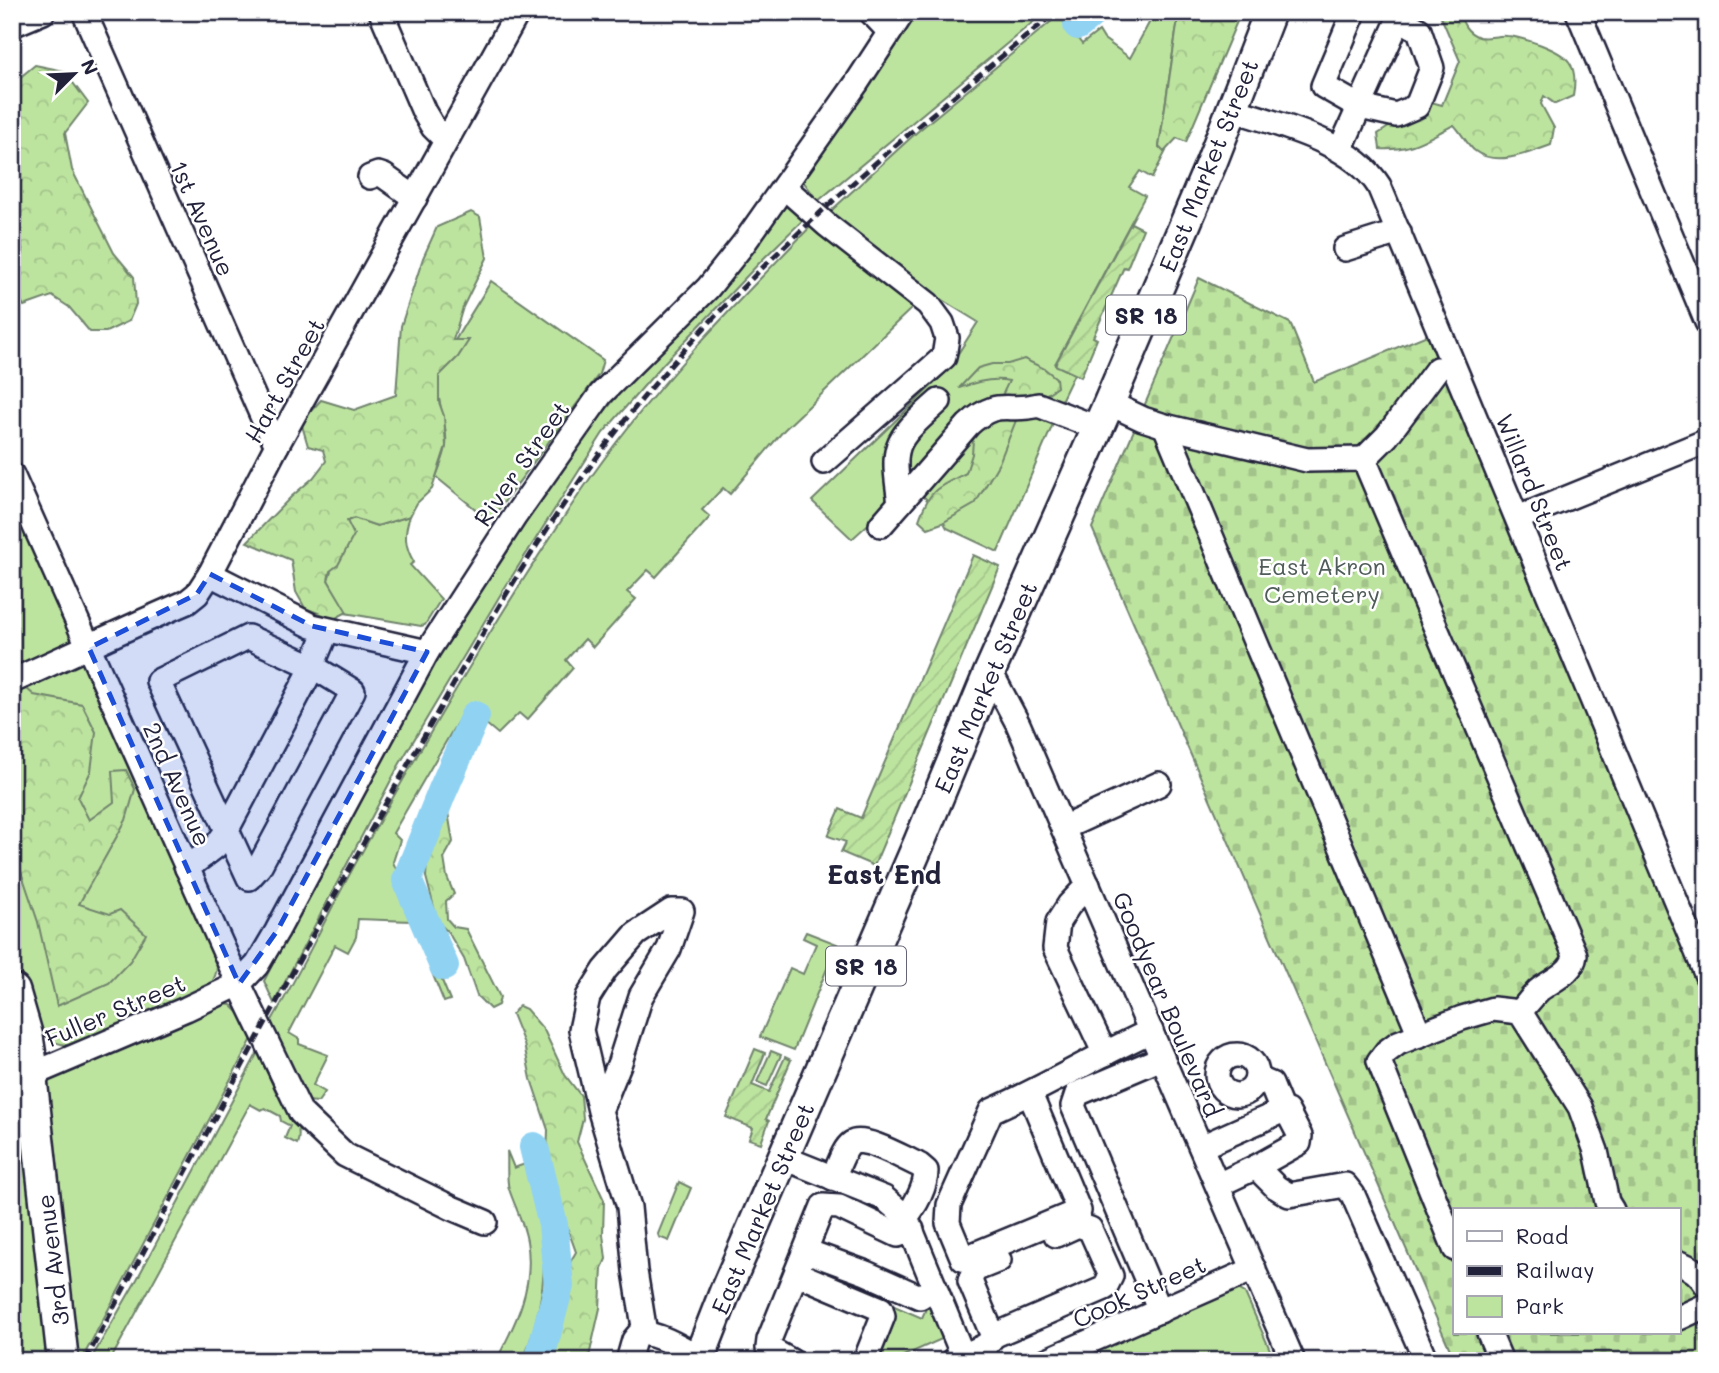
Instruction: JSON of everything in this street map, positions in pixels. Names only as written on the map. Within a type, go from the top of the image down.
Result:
[{"type":"highway","points":[[12,992],[25,1037],[21,1079]]},
{"type":"main road","name":"East Market Street","points":[[701,1360],[725,1292],[990,671],[1100,425],[1212,161],[1270,12]]},
{"type":"main road","name":"3rd Avenue","points":[[21,1079],[63,1361]]},
{"type":"street","points":[[12,25],[43,12]]},
{"type":"street","name":"1st Avenue","points":[[83,12],[263,418],[277,444]]},
{"type":"street","points":[[381,12],[424,112],[433,127],[446,140]]},
{"type":"street","name":"Hart Street","points":[[12,681],[89,648],[102,638],[187,602],[197,594],[277,444],[518,12]]},
{"type":"street","points":[[871,12],[889,31]]},
{"type":"street","name":"River Street","points":[[239,984],[257,965],[277,931],[427,652],[515,516],[601,394],[708,288],[744,243],[856,84],[903,12]]},
{"type":"street","points":[[1340,150],[1360,107],[1401,15],[1419,30],[1432,68],[1417,106],[1396,114],[1360,107],[1323,86],[1354,12]]},
{"type":"street","points":[[1578,12],[1707,322]]},
{"type":"street","name":"Willard Street","points":[[1231,109],[1286,127],[1340,150],[1357,161],[1372,176],[1399,232],[1707,976]]},
{"type":"street","points":[[370,177],[378,174],[384,176],[415,198]]},
{"type":"street","points":[[784,187],[827,225],[928,304],[942,323],[947,338],[944,357],[824,462]]},
{"type":"street","points":[[1345,249],[1399,232]]},
{"type":"street","points":[[881,525],[968,425],[981,413],[996,407],[1028,407],[1035,417],[1100,425],[1143,419],[1307,460],[1364,459],[1387,436],[1437,369]]},
{"type":"street","points":[[900,503],[894,467],[897,447],[908,430],[939,401]]},
{"type":"street","points":[[1165,426],[1420,1035]]},
{"type":"street","points":[[1518,518],[1707,441]]},
{"type":"street","points":[[1364,459],[1575,955],[1574,962],[1564,974],[1538,991],[1520,1012]]},
{"type":"street","name":"2nd Avenue","points":[[12,475],[239,984],[301,1113],[345,1155],[485,1222]]},
{"type":"street","points":[[210,574],[295,618],[327,630],[427,652]]},
{"type":"street","points":[[187,867],[215,847],[226,832],[312,666],[327,630]]},
{"type":"street","points":[[248,637],[312,666],[353,691],[259,867],[249,878],[158,681],[248,637]]},
{"type":"street","name":"Goodyear Boulevard","points":[[990,671],[1018,724],[1293,1361]]},
{"type":"street","points":[[1063,828],[1159,784]]},
{"type":"street","points":[[1088,885],[1069,905],[1058,922],[1055,948],[1105,1054]]},
{"type":"street","points":[[600,1111],[620,1062],[641,996],[670,949],[682,911],[671,911],[636,934],[605,970],[589,997],[581,1030],[600,1111],[629,1207],[645,1333]]},
{"type":"street","name":"Fuller Street","points":[[21,1079],[239,984]]},
{"type":"street","points":[[1453,1244],[1379,1061],[1385,1052],[1398,1043],[1462,1018],[1493,1009],[1520,1012]]},
{"type":"street","points":[[1520,1012],[1580,1107],[1596,1151],[1607,1202],[1611,1208]]},
{"type":"street","points":[[1030,1094],[1079,1211],[963,1259],[948,1223],[950,1205],[991,1111],[1030,1094],[1151,1031]]},
{"type":"street","points":[[1160,1311],[1073,1106],[1077,1094],[1162,1058]]},
{"type":"street","points":[[1257,1078],[1271,1084],[1282,1111]]},
{"type":"street","points":[[1201,1147],[1282,1111],[1290,1114],[1300,1136],[1299,1143],[1217,1185]]},
{"type":"street","points":[[791,1361],[768,1348],[769,1340],[823,1206],[839,1207],[898,1236],[909,1224],[912,1210],[926,1180],[926,1171],[919,1165],[865,1141],[854,1141],[833,1178]]},
{"type":"street","points":[[784,1158],[884,1198],[909,1224],[960,1359],[987,1345],[993,1336],[1105,1288],[1111,1276],[1090,1229],[1078,1225],[974,1270],[970,1281],[993,1336]]},
{"type":"street","points":[[1256,1167],[1276,1187],[1289,1195],[1345,1185],[1353,1195],[1426,1361]]},
{"type":"street","points":[[806,1251],[920,1297],[935,1287]]},
{"type":"street","points":[[1680,1264],[1695,1272],[1707,1286]]},
{"type":"street","name":"Cook Street","points":[[1045,1361],[1254,1269]]},
{"type":"street","points":[[798,1273],[881,1309],[883,1316],[865,1361]]},
{"type":"street","points":[[1680,1318],[1707,1305]]},
{"type":"street","points":[[628,1361],[635,1340],[639,1334],[645,1333],[673,1343],[701,1360]]},
{"type":"street","points":[[1489,1334],[1501,1361]]},
{"type":"highlighted area","points":[[210,574],[312,626],[427,652],[277,931],[239,984],[89,648],[197,594]]},
{"type":"green space","points":[[917,12],[1045,12],[818,201],[803,181]]},
{"type":"green space","points":[[1155,12],[1179,12],[1159,147],[1166,151],[1152,178],[1140,171],[1129,187],[1145,196],[1055,364],[1074,374],[998,552],[947,528],[936,508],[911,485],[852,539],[812,501],[947,371],[978,322],[929,292],[829,215],[917,132],[1059,15],[1082,44],[1099,31],[1104,39],[1130,58]]},
{"type":"green space","points":[[1179,12],[1241,12],[1186,142],[1177,138],[1164,152],[1159,147]]},
{"type":"green space","points":[[1439,12],[1459,12],[1466,27],[1479,37],[1519,38],[1549,48],[1569,62],[1574,76],[1573,96],[1555,104],[1544,96],[1541,104],[1554,128],[1551,145],[1513,157],[1483,156],[1470,146],[1454,125],[1410,146],[1380,149],[1378,134],[1428,101],[1442,105],[1460,61]]},
{"type":"green space","points":[[35,65],[64,71],[88,103],[65,133],[72,170],[114,253],[134,277],[136,304],[129,321],[106,332],[90,332],[69,307],[52,296],[24,306],[12,287],[15,270],[23,254],[15,203],[12,201],[12,84]]},
{"type":"green space","points":[[788,203],[807,216],[664,363],[603,433],[502,592],[399,765],[274,1003],[264,981],[419,679],[566,458],[632,378],[651,362],[738,271]]},
{"type":"green space","points":[[471,212],[480,217],[487,258],[463,307],[453,340],[469,340],[458,357],[439,376],[439,402],[444,416],[446,446],[432,489],[417,503],[410,516],[377,526],[354,518],[347,521],[354,535],[338,565],[330,571],[328,580],[347,612],[334,619],[305,608],[296,592],[291,560],[247,542],[313,478],[326,461],[323,450],[308,446],[301,422],[321,400],[354,410],[396,395],[401,326],[423,258],[437,227]]},
{"type":"green space","points":[[815,222],[892,287],[912,308],[784,430],[730,494],[723,488],[702,510],[710,517],[656,577],[648,570],[627,592],[636,599],[593,647],[585,639],[566,660],[573,668],[527,720],[519,713],[498,734],[466,707],[393,833],[400,840],[393,862],[450,1000],[444,1002],[411,921],[358,919],[356,937],[348,952],[335,945],[289,1033],[299,1039],[299,1044],[328,1055],[313,1085],[325,1092],[318,1102],[307,1101],[271,1022],[411,766],[521,583],[606,456],[691,353]]},
{"type":"green space","points":[[1131,223],[1143,229],[1093,337],[1097,339],[1081,377],[1055,365]]},
{"type":"green space","name":"East Akron Cemetery","points":[[1199,278],[1290,323],[1314,382],[1427,335],[1707,1005],[1707,1361],[1455,1361],[1092,528]]},
{"type":"green space","points":[[491,281],[603,360],[599,374],[490,521],[436,477],[446,446],[438,394],[439,376],[454,342]]},
{"type":"green space","points":[[1024,359],[1045,369],[1056,378],[1057,387],[1019,413],[999,463],[975,504],[928,528],[919,520],[927,501],[936,490],[966,473],[973,440],[995,410],[1009,381],[984,381],[959,388],[978,368]]},
{"type":"green space","points":[[12,498],[211,944],[217,965],[210,986],[69,1046],[52,1041],[38,1026],[12,955]]},
{"type":"green space","points":[[410,516],[406,534],[408,550],[414,562],[410,565],[441,599],[425,625],[345,613],[328,580],[347,521],[354,518],[377,526]]},
{"type":"green space","points":[[973,555],[1000,567],[874,866],[841,852],[846,842],[828,836],[840,809],[861,818]]},
{"type":"green space","points":[[12,676],[34,695],[82,704],[96,732],[91,771],[78,798],[89,820],[114,802],[112,771],[126,770],[135,789],[126,820],[79,904],[110,914],[120,910],[146,934],[130,961],[109,983],[57,1006],[38,922],[12,845]]},
{"type":"green space","points":[[448,812],[453,842],[444,858],[447,877],[454,894],[446,901],[447,919],[454,927],[466,929],[500,997],[498,1005],[490,1009],[477,996],[464,959],[448,932],[438,922],[426,877],[428,844],[433,826]]},
{"type":"green space","points":[[806,932],[837,944],[794,1050],[760,1037],[790,968],[803,974],[816,944],[803,938]]},
{"type":"green space","points":[[223,1004],[231,1005],[241,1015],[252,1039],[81,1361],[75,1361],[44,1087],[49,1077],[58,1071]]},
{"type":"green space","points":[[519,1006],[526,1009],[544,1030],[565,1075],[581,1096],[583,1119],[577,1142],[604,1200],[603,1234],[606,1259],[602,1268],[600,1308],[588,1361],[546,1361],[563,1317],[567,1271],[576,1252],[547,1158],[548,1130],[531,1079],[524,1044],[512,1014]]},
{"type":"green space","points":[[755,1049],[765,1053],[752,1085],[769,1092],[785,1057],[791,1060],[766,1119],[769,1121],[761,1143],[749,1139],[753,1128],[726,1117]]},
{"type":"green space","points":[[771,1051],[781,1055],[767,1086],[757,1082]]},
{"type":"green space","points":[[258,1052],[276,1092],[286,1101],[294,1115],[298,1131],[297,1144],[285,1138],[290,1126],[281,1121],[280,1116],[250,1104],[110,1361],[90,1361],[135,1283]]},
{"type":"green space","points":[[12,1115],[19,1119],[31,1176],[52,1361],[12,1361]]},
{"type":"green space","points":[[507,1151],[514,1168],[525,1164],[543,1244],[544,1274],[540,1304],[523,1361],[496,1361],[522,1304],[529,1258],[526,1234],[508,1185]]},
{"type":"green space","points":[[679,1182],[691,1188],[669,1241],[658,1234]]},
{"type":"green space","points":[[1238,1289],[1245,1293],[1275,1361],[1067,1361],[1226,1291]]},
{"type":"green space","points":[[885,1302],[922,1318],[927,1306],[936,1310],[944,1338],[901,1357],[903,1361],[870,1361]]},
{"type":"waterway","points":[[1078,25],[1093,12]]},
{"type":"waterway","points":[[444,966],[407,880],[475,716]]},
{"type":"waterway","points":[[534,1147],[553,1225],[559,1286],[539,1361]]},
{"type":"railway","points":[[85,1361],[376,821],[497,610],[580,480],[643,398],[689,344],[788,243],[946,102],[1056,12]]},
{"type":"district","name":"East End","points":[[884,874]]}]
